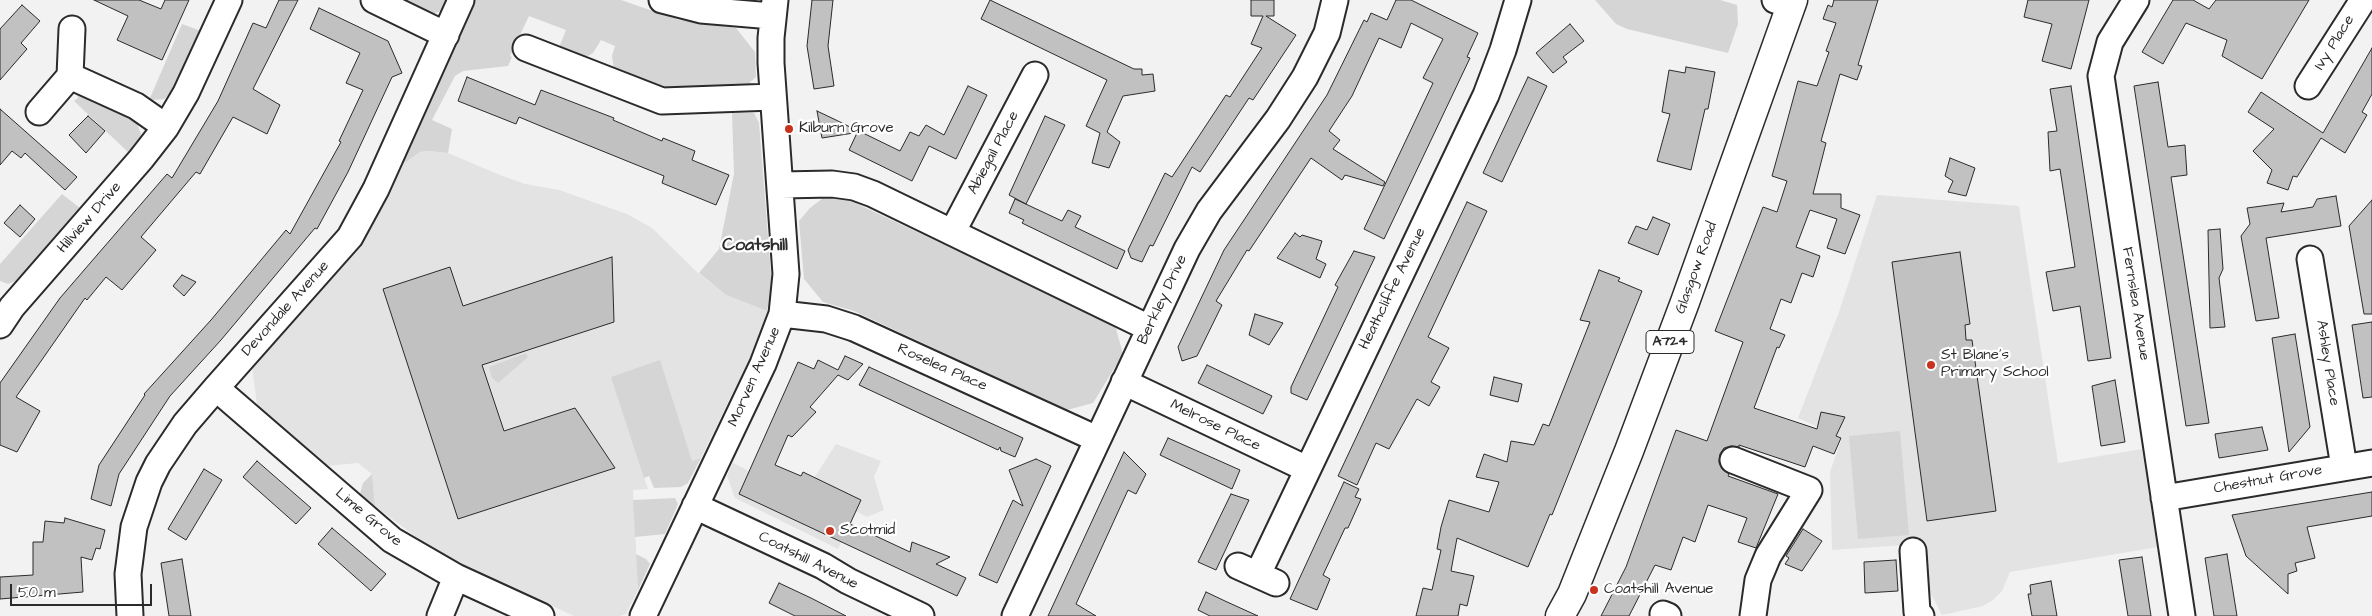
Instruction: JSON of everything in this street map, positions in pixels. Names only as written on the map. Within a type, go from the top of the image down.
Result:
[{"type":"main road","name":"Glasgow Road","points":[[1560,616],[1572,594],[1636,432],[1786,2]]},
{"type":"street","name":"Hillview Drive","points":[[4,310],[141,159],[166,127],[186,93],[229,0]]},
{"type":"street","points":[[374,0],[446,35]]},
{"type":"street","name":"Devondale Avenue","points":[[130,616],[128,598],[130,551],[134,526],[149,482],[169,446],[216,388],[350,237],[376,189],[461,0]]},
{"type":"street","points":[[662,0],[701,10],[774,8]]},
{"type":"street","name":"Berkley Drive","points":[[1015,616],[1187,249],[1209,211],[1278,119],[1305,77],[1327,33],[1336,0]]},
{"type":"street","name":"Heathcliffe Avenue","points":[[1257,575],[1486,95],[1503,50],[1518,0]]},
{"type":"street","name":"Fernslea Avenue","points":[[2136,0],[2110,42],[2101,76],[2182,616]]},
{"type":"street","name":"Ivy Place","points":[[2308,86],[2362,0]]},
{"type":"street","name":"Morven Avenue","points":[[643,616],[770,350],[782,314],[786,274],[771,63],[774,8]]},
{"type":"street","points":[[39,112],[70,76],[72,29]]},
{"type":"street","points":[[526,48],[662,101],[773,97]]},
{"type":"street","name":"Abiegail Place","points":[[953,231],[1035,75]]},
{"type":"street","points":[[70,76],[136,106],[166,127]]},
{"type":"street","points":[[781,185],[832,184],[854,187],[874,194],[1149,328]]},
{"type":"street","name":"Ashley Place","points":[[2310,259],[2344,467]]},
{"type":"street","name":"Roselea Place","points":[[782,314],[826,319],[854,328],[1097,439]]},
{"type":"street","name":"Melrose Place","points":[[1124,382],[1307,469]]},
{"type":"street","name":"Lime Grove","points":[[216,388],[392,540],[456,577],[541,616]]},
{"type":"street","points":[[1733,460],[1809,490],[1768,556],[1758,580],[1753,616]]},
{"type":"street","name":"Chestnut Grove","points":[[2164,498],[2372,463]]},
{"type":"street","name":"Coatshill Avenue","points":[[695,506],[823,566],[848,582],[908,613]]},
{"type":"street","points":[[1913,551],[1917,612],[1921,616]]},
{"type":"street","points":[[440,616],[456,577]]},
{"type":"shaded area","points":[[392,0],[449,0],[443,10],[431,15]]},
{"type":"shaded area","points":[[475,0],[621,0],[679,20],[736,28],[755,52],[756,77],[750,82],[752,87],[670,92],[614,70],[612,56],[615,46],[601,40],[593,53],[583,59],[558,50],[566,30],[529,16],[510,56],[512,57],[508,66],[463,71],[455,76],[432,120],[452,129],[448,153],[420,152],[399,167]]},
{"type":"shaded area","points":[[1595,0],[1720,0],[1737,5],[1738,24],[1728,53],[1627,29],[1616,24]]},
{"type":"shaded area","points":[[182,24],[201,31],[174,90],[164,99],[153,100],[150,98]]},
{"type":"shaded area","points":[[76,93],[136,121],[141,134],[139,140],[129,153],[74,101],[78,98]]},
{"type":"shaded area","points":[[732,113],[754,113],[759,123],[772,287],[767,311],[726,295],[699,273],[719,249],[734,174]]},
{"type":"shaded area","points":[[420,152],[448,153],[525,184],[559,190],[627,214],[652,228],[698,273],[726,295],[767,311],[758,341],[701,458],[644,477],[648,489],[633,490],[638,590],[626,614],[620,616],[574,616],[435,551],[375,506],[372,474],[358,463],[327,466],[257,405],[252,367],[348,259],[368,230],[399,167]]},
{"type":"shaded area","points":[[62,194],[80,208],[16,281],[8,284],[0,281],[0,264]]},
{"type":"shaded area","name":"St Blane's Primary School","points":[[1877,195],[2019,206],[2058,463],[2142,449],[2158,547],[2010,572],[2002,591],[1993,600],[1983,606],[1942,615],[1927,586],[1921,544],[1832,550],[1830,472],[1842,438],[1798,418],[1839,312]]},
{"type":"shaded area","points":[[823,198],[851,201],[1115,325],[1123,354],[1093,403],[1067,410],[854,311],[823,302],[804,279],[799,221],[810,208]]},
{"type":"shaded area","points":[[526,353],[528,357],[498,383],[492,378],[489,367]]},
{"type":"shaded area","points":[[660,360],[692,461],[701,458],[688,483],[681,487],[654,488],[649,476],[644,478],[611,377]]},
{"type":"shaded area","points":[[1900,431],[1909,535],[1858,539],[1849,436]]},
{"type":"shaded area","points":[[836,444],[881,461],[874,477],[884,510],[867,517],[856,511],[838,549],[735,498],[727,476],[733,463],[749,471],[807,489]]},
{"type":"shaded area","points":[[372,474],[375,506],[360,494],[363,483]]},
{"type":"shaded area","points":[[675,498],[678,504],[665,534],[635,537],[633,500]]},
{"type":"shaded area","points":[[636,554],[646,559],[650,564],[638,590]]},
{"type":"building","points":[[94,0],[139,0],[161,9],[165,0],[189,0],[162,60],[117,40],[128,16]]},
{"type":"building","points":[[279,0],[298,0],[253,89],[280,105],[267,134],[233,117],[200,174],[196,172],[141,237],[156,250],[122,290],[106,277],[87,300],[85,298],[16,397],[40,411],[17,452],[0,445],[0,383],[60,298],[167,174],[172,178],[218,101],[253,23],[266,28]]},
{"type":"building","points":[[812,0],[833,0],[828,46],[834,86],[814,89],[807,46]]},
{"type":"building","points":[[990,0],[1134,69],[1142,69],[1142,75],[1153,74],[1155,91],[1123,96],[1107,132],[1120,142],[1109,168],[1092,163],[1100,133],[1086,126],[1107,80],[981,19]]},
{"type":"building","points":[[1251,0],[1274,0],[1274,16],[1266,16],[1296,35],[1253,100],[1249,98],[1200,172],[1192,167],[1153,246],[1150,245],[1142,262],[1131,258],[1128,250],[1165,173],[1172,177],[1226,95],[1230,97],[1262,48],[1251,44],[1263,16],[1251,16]]},
{"type":"building","points":[[1396,0],[1411,0],[1478,33],[1467,57],[1470,58],[1384,239],[1364,229],[1433,83],[1423,78],[1443,39],[1411,23],[1401,48],[1379,38],[1352,96],[1329,131],[1340,140],[1333,149],[1385,182],[1383,186],[1345,175],[1342,180],[1311,158],[1249,251],[1247,250],[1216,301],[1222,305],[1197,356],[1182,361],[1178,347],[1224,250],[1327,95],[1364,20],[1367,22],[1371,13],[1387,20]]},
{"type":"building","points":[[1834,0],[1878,0],[1858,65],[1862,66],[1857,80],[1840,74],[1821,141],[1826,143],[1813,194],[1841,194],[1841,208],[1860,215],[1845,254],[1827,248],[1837,219],[1810,210],[1796,247],[1820,256],[1813,277],[1802,273],[1791,303],[1781,299],[1770,329],[1785,335],[1779,348],[1777,347],[1754,408],[1817,429],[1821,412],[1845,417],[1836,436],[1841,438],[1834,454],[1813,446],[1805,467],[1739,445],[1739,447],[1731,446],[1724,448],[1720,454],[1719,462],[1722,469],[1729,474],[1728,476],[1778,494],[1756,548],[1738,542],[1747,518],[1708,505],[1695,542],[1683,537],[1671,570],[1655,565],[1629,616],[1601,616],[1626,567],[1676,430],[1707,441],[1743,342],[1715,331],[1763,207],[1777,212],[1787,181],[1772,176],[1798,81],[1817,86],[1829,52],[1826,51],[1836,23],[1823,19],[1828,5],[1832,7]]},
{"type":"building","points":[[2028,0],[2089,0],[2071,69],[2042,61],[2052,24],[2024,17]]},
{"type":"building","points":[[2173,0],[2193,0],[2209,9],[2216,0],[2309,0],[2262,79],[2222,56],[2227,40],[2186,23],[2163,64],[2142,52]]},
{"type":"building","points":[[22,5],[40,21],[21,43],[27,49],[0,80],[0,29]]},
{"type":"building","points":[[319,8],[388,41],[402,73],[392,77],[348,172],[317,229],[315,228],[221,340],[170,396],[119,474],[111,506],[91,499],[99,465],[144,394],[211,320],[286,230],[290,234],[341,142],[339,141],[363,90],[346,83],[360,53],[310,29]]},
{"type":"building","points":[[1570,24],[1584,41],[1563,57],[1567,62],[1553,73],[1536,53]]},
{"type":"building","points":[[2372,48],[2372,94],[2362,112],[2367,115],[2345,153],[2321,138],[2297,177],[2293,176],[2288,190],[2267,183],[2272,170],[2253,151],[2274,129],[2248,112],[2261,92],[2323,133]]},
{"type":"building","points":[[1686,67],[1715,72],[1708,109],[1705,109],[1691,170],[1657,161],[1670,114],[1662,112],[1669,70],[1685,73]]},
{"type":"building","points":[[467,77],[535,105],[541,90],[614,118],[613,120],[662,141],[663,138],[695,151],[692,160],[729,175],[716,205],[662,183],[664,176],[519,117],[516,124],[458,101]]},
{"type":"building","points":[[1528,77],[1547,86],[1502,182],[1483,173]]},
{"type":"building","points":[[2158,82],[2168,147],[2185,145],[2187,175],[2171,177],[2209,423],[2186,426],[2134,86]]},
{"type":"building","points":[[968,86],[987,95],[956,159],[929,146],[912,181],[849,150],[857,133],[863,133],[900,151],[910,132],[919,136],[926,125],[944,135]]},
{"type":"building","points":[[2071,86],[2111,358],[2088,361],[2080,306],[2053,311],[2046,272],[2075,267],[2060,169],[2050,171],[2048,132],[2057,131],[2050,89]]},
{"type":"building","points":[[0,109],[77,177],[65,190],[25,153],[21,158],[12,151],[0,165]]},
{"type":"building","points":[[817,111],[836,120],[860,132],[822,138]]},
{"type":"building","points":[[88,116],[105,131],[86,153],[69,135]]},
{"type":"building","points":[[1045,116],[1065,125],[1026,204],[1009,195]]},
{"type":"building","points":[[1950,158],[1975,168],[1966,196],[1948,192],[1953,181],[1945,176]]},
{"type":"building","points":[[2336,196],[2341,226],[2266,238],[2279,318],[2256,321],[2241,236],[2250,224],[2247,208],[2284,203],[2281,212],[2313,207],[2317,199]]},
{"type":"building","points":[[1015,199],[1062,221],[1068,210],[1081,216],[1075,227],[1125,251],[1117,269],[1022,223],[1024,220],[1009,213]]},
{"type":"building","points":[[2372,200],[2372,314],[2364,314],[2349,226]]},
{"type":"building","points":[[1467,202],[1487,211],[1428,337],[1449,348],[1431,382],[1440,387],[1429,406],[1417,399],[1389,449],[1376,443],[1357,485],[1338,476]]},
{"type":"building","points":[[20,205],[35,219],[20,237],[4,223]]},
{"type":"building","points":[[1653,217],[1670,224],[1658,255],[1628,243],[1636,226],[1647,230]]},
{"type":"building","points":[[2220,229],[2223,269],[2219,278],[2225,327],[2210,328],[2208,230]]},
{"type":"building","points":[[1295,233],[1300,237],[1302,235],[1322,241],[1316,259],[1326,264],[1320,278],[1277,258]]},
{"type":"building","points":[[1354,251],[1375,257],[1307,400],[1291,393],[1291,387],[1338,287],[1335,285]]},
{"type":"building","name":"St Blane's Primary School","points":[[1960,252],[1970,324],[1965,325],[1966,340],[1972,340],[1996,511],[1927,521],[1892,262]]},
{"type":"building","points":[[612,257],[614,322],[482,365],[504,431],[575,408],[615,468],[458,519],[383,289],[450,267],[463,306]]},
{"type":"building","points":[[1599,270],[1620,278],[1618,281],[1642,291],[1552,515],[1550,514],[1528,567],[1457,538],[1451,571],[1474,576],[1467,606],[1460,604],[1458,616],[1416,616],[1423,588],[1432,590],[1441,550],[1437,549],[1441,527],[1449,500],[1489,512],[1499,482],[1476,477],[1484,454],[1507,462],[1511,441],[1534,445],[1543,424],[1549,426],[1590,322],[1580,320]]},
{"type":"building","points":[[182,275],[196,282],[184,296],[173,286]]},
{"type":"building","points":[[1255,314],[1283,323],[1269,345],[1249,335]]},
{"type":"building","points":[[2372,322],[2372,397],[2363,398],[2352,325]]},
{"type":"building","points":[[2295,334],[2310,427],[2289,452],[2272,338]]},
{"type":"building","points":[[845,356],[863,364],[848,380],[838,375],[810,407],[816,412],[792,437],[788,435],[775,465],[801,476],[803,472],[861,500],[850,524],[910,552],[912,542],[950,557],[936,564],[966,578],[957,596],[739,494],[798,362],[814,369],[818,360],[838,370]]},
{"type":"building","points":[[1207,365],[1272,396],[1263,414],[1198,383]]},
{"type":"building","points":[[869,367],[1023,438],[1015,457],[1001,451],[1000,447],[998,450],[859,385]]},
{"type":"building","points":[[1494,377],[1522,384],[1518,402],[1490,395]]},
{"type":"building","points":[[2115,380],[2125,442],[2101,446],[2092,386]]},
{"type":"building","points":[[2262,427],[2268,450],[2219,458],[2215,434]]},
{"type":"building","points":[[1168,438],[1240,470],[1232,489],[1160,455]]},
{"type":"building","points":[[1124,452],[1146,474],[1136,494],[1128,490],[1076,604],[1096,616],[1048,616]]},
{"type":"building","points":[[1036,459],[1051,466],[997,583],[979,575],[1013,500],[1023,506],[1009,470]]},
{"type":"building","points":[[257,461],[311,508],[296,524],[243,477]]},
{"type":"building","points":[[204,469],[222,480],[186,540],[168,529]]},
{"type":"building","points":[[1344,482],[1359,489],[1355,497],[1361,499],[1323,575],[1330,579],[1317,610],[1290,599]]},
{"type":"building","points":[[2372,492],[2372,516],[2307,527],[2315,558],[2295,563],[2297,571],[2288,574],[2288,594],[2246,556],[2232,515]]},
{"type":"building","points":[[1231,494],[1249,500],[1216,570],[1198,562]]},
{"type":"building","points":[[65,518],[105,530],[100,549],[96,548],[92,560],[81,557],[83,592],[0,599],[0,577],[33,575],[33,542],[43,542],[45,521],[64,523]]},
{"type":"building","points":[[332,528],[386,574],[371,591],[318,544]]},
{"type":"building","points":[[1803,529],[1822,541],[1802,571],[1785,564],[1789,558],[1786,556]]},
{"type":"building","points":[[2227,554],[2237,616],[2214,616],[2205,558]]},
{"type":"building","points":[[2142,557],[2151,616],[2128,616],[2119,560]]},
{"type":"building","points":[[182,559],[191,616],[169,616],[161,563]]},
{"type":"building","points":[[1896,560],[1898,591],[1865,593],[1864,562]]},
{"type":"building","points":[[2051,581],[2057,616],[2032,616],[2028,594],[2031,594],[2030,585]]},
{"type":"building","points":[[779,583],[846,616],[795,616],[769,603]]},
{"type":"building","points":[[1206,592],[1258,616],[1210,616],[1198,610]]},
{"type":"place","name":"Kilburn Grove","points":[[789,129]]},
{"type":"place","name":"St Blane's Primary School","points":[[1931,365]]},
{"type":"place","name":"Scotmid","points":[[830,531]]},
{"type":"place","name":"Coatshill Avenue","points":[[1594,590]]},
{"type":"district","name":"Coatshill","points":[[755,246]]}]
